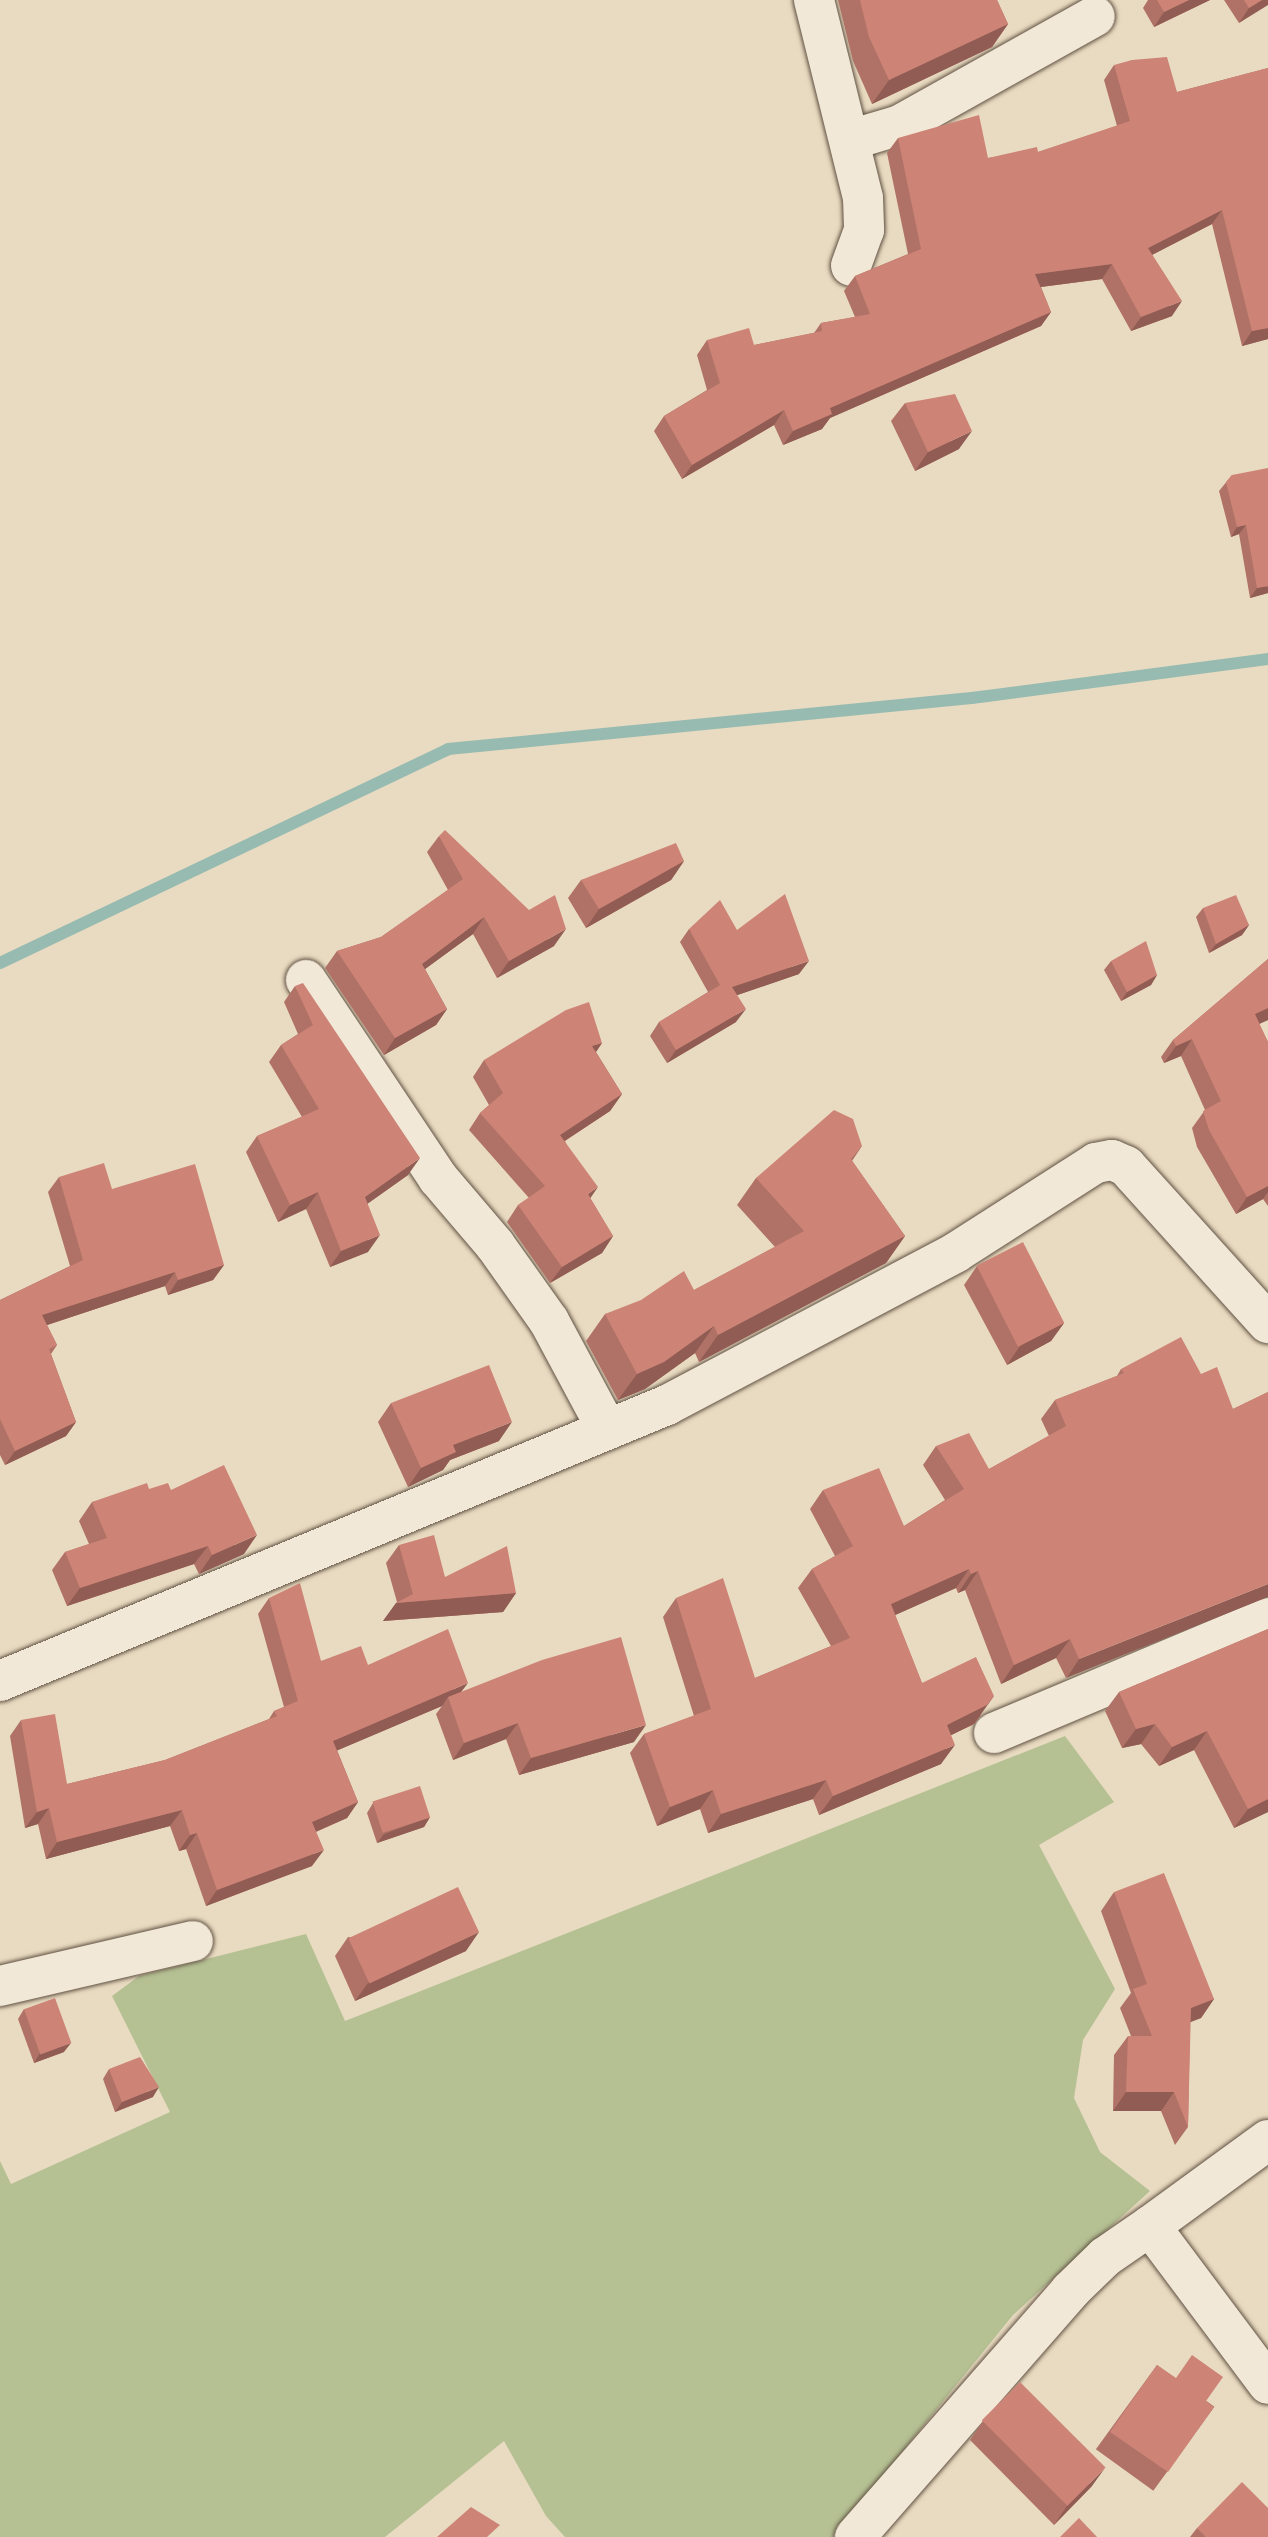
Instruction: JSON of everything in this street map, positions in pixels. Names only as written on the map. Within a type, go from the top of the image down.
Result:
[{"type":"street","points":[[814,0],[863,198],[864,230],[851,266]]},
{"type":"street","points":[[850,140],[900,125],[1095,16]]},
{"type":"street","points":[[306,980],[438,1178],[549,1321],[607,1429]]},
{"type":"street","points":[[0,1681],[667,1405],[955,1253],[1096,1163],[1112,1160],[1126,1166],[1268,1323]]},
{"type":"street","points":[[994,1733],[1268,1618]]},
{"type":"street","points":[[0,1986],[193,1941]]},
{"type":"street","points":[[855,2537],[1070,2291],[1105,2257],[1268,2140]]},
{"type":"street","points":[[1150,2226],[1268,2384]]},
{"type":"green space","points":[[1065,1736],[1114,1802],[1039,1845],[1115,1989],[1083,2040],[1074,2098],[1100,2152],[1150,2191],[1013,2315],[833,2537],[565,2537],[546,2516],[504,2441],[385,2537],[0,2537],[0,2161],[11,2184],[170,2112],[112,1996],[139,1976],[306,1934],[345,2021]]},
{"type":"building","points":[[860,0],[997,0],[1008,24],[889,80],[869,37]]},
{"type":"building","points":[[1157,0],[1189,0],[1164,12]]},
{"type":"building","points":[[1244,0],[1262,0],[1249,8]]},
{"type":"building","points":[[1167,57],[1177,92],[1268,68],[1268,328],[1252,331],[1222,210],[1148,248],[1182,301],[1141,317],[1112,264],[1035,274],[1051,312],[830,408],[832,414],[793,431],[784,410],[692,465],[664,416],[720,383],[707,340],[749,328],[754,345],[822,331],[821,323],[870,314],[855,276],[921,249],[898,138],[979,115],[988,158],[1037,147],[1038,152],[1130,121],[1114,65]]},
{"type":"building","points":[[955,394],[972,431],[928,452],[905,403]]},
{"type":"building","points":[[1268,468],[1268,586],[1257,588],[1246,525],[1237,527],[1226,482],[1232,475]]},
{"type":"building","points":[[445,830],[529,910],[555,895],[566,929],[509,961],[484,917],[422,964],[447,1009],[395,1038],[337,951],[381,937],[463,879],[439,836]]},
{"type":"building","points":[[676,843],[684,861],[599,909],[581,880]]},
{"type":"building","points":[[785,894],[809,961],[732,987],[746,1009],[676,1050],[659,1022],[720,985],[689,929],[720,900],[737,930]]},
{"type":"building","points":[[1236,895],[1249,925],[1216,944],[1203,908]]},
{"type":"building","points":[[1146,941],[1157,975],[1127,992],[1111,961]]},
{"type":"building","points":[[1268,959],[1268,1008],[1255,1014],[1268,1042],[1268,1186],[1247,1197],[1209,1130],[1203,1111],[1221,1101],[1192,1039],[1176,1046],[1173,1040]]},
{"type":"building","points":[[303,983],[420,1158],[365,1197],[380,1235],[341,1251],[318,1192],[290,1205],[257,1136],[319,1109],[281,1045],[313,1025],[295,986]]},
{"type":"building","points":[[589,1002],[602,1043],[592,1046],[622,1094],[560,1135],[598,1187],[588,1194],[613,1236],[562,1267],[518,1205],[545,1186],[480,1113],[503,1093],[484,1060],[566,1010]]},
{"type":"building","points":[[834,1110],[853,1119],[862,1146],[851,1159],[905,1236],[718,1335],[714,1326],[664,1362],[637,1374],[605,1314],[641,1300],[684,1271],[694,1290],[804,1231],[756,1178]]},
{"type":"building","points":[[104,1163],[112,1189],[195,1164],[224,1265],[178,1280],[175,1272],[42,1315],[57,1345],[49,1349],[76,1422],[15,1451],[0,1419],[0,1300],[83,1260],[59,1177]]},
{"type":"building","points":[[1023,1242],[1064,1323],[1018,1347],[977,1266]]},
{"type":"building","points":[[1181,1337],[1201,1374],[1217,1367],[1233,1409],[1268,1392],[1268,1584],[1079,1659],[1070,1639],[1014,1665],[978,1571],[971,1574],[969,1569],[891,1604],[922,1683],[976,1657],[994,1696],[987,1705],[947,1725],[955,1745],[833,1796],[826,1780],[721,1814],[713,1790],[670,1807],[644,1734],[711,1709],[676,1598],[723,1578],[755,1678],[850,1638],[812,1569],[853,1546],[823,1490],[879,1468],[904,1526],[964,1489],[936,1446],[969,1433],[989,1469],[1066,1426],[1055,1400],[1124,1373],[1121,1369]]},
{"type":"building","points":[[489,1365],[512,1422],[453,1445],[456,1452],[421,1468],[391,1403]]},
{"type":"building","points":[[224,1465],[257,1535],[212,1555],[208,1546],[80,1588],[65,1552],[107,1538],[92,1502],[147,1483],[149,1489],[168,1483],[171,1490]]},
{"type":"building","points":[[434,1535],[445,1577],[507,1546],[516,1593],[396,1603],[413,1594],[399,1545]]},
{"type":"building","points":[[300,1583],[321,1661],[361,1646],[368,1665],[448,1629],[468,1683],[333,1741],[358,1802],[312,1822],[324,1850],[217,1890],[197,1833],[190,1835],[182,1810],[57,1842],[49,1808],[37,1812],[21,1720],[55,1714],[67,1784],[165,1760],[277,1716],[274,1711],[298,1701],[269,1598]]},
{"type":"building","points":[[1268,1629],[1268,1799],[1248,1809],[1207,1731],[1172,1747],[1155,1724],[1136,1729],[1119,1692]]},
{"type":"building","points":[[621,1637],[646,1725],[531,1758],[518,1723],[464,1743],[448,1697],[542,1660]]},
{"type":"building","points":[[420,1786],[430,1817],[383,1833],[372,1801]]},
{"type":"building","points":[[1164,1873],[1214,1999],[1191,2008],[1188,2127],[1174,2092],[1126,2092],[1128,2036],[1152,2036],[1133,1989],[1147,1984],[1114,1892]]},
{"type":"building","points":[[458,1887],[479,1932],[369,1983],[348,1938]]},
{"type":"building","points":[[55,1998],[71,2043],[40,2054],[24,2009]]},
{"type":"building","points":[[140,2057],[159,2087],[122,2102],[109,2069]]},
{"type":"building","points":[[1192,2355],[1223,2377],[1206,2401],[1214,2407],[1168,2472],[1110,2432],[1157,2365],[1176,2378]]},
{"type":"building","points":[[1020,2382],[1106,2468],[1067,2506],[982,2420]]},
{"type":"building","points":[[1242,2482],[1268,2508],[1268,2537],[1206,2537],[1197,2528]]},
{"type":"building","points":[[471,2507],[500,2525],[487,2537],[437,2537]]},
{"type":"building","points":[[1079,2518],[1097,2537],[1060,2537]]},
{"type":"waterway","points":[[0,963],[448,749],[972,698],[1268,659]]}]
